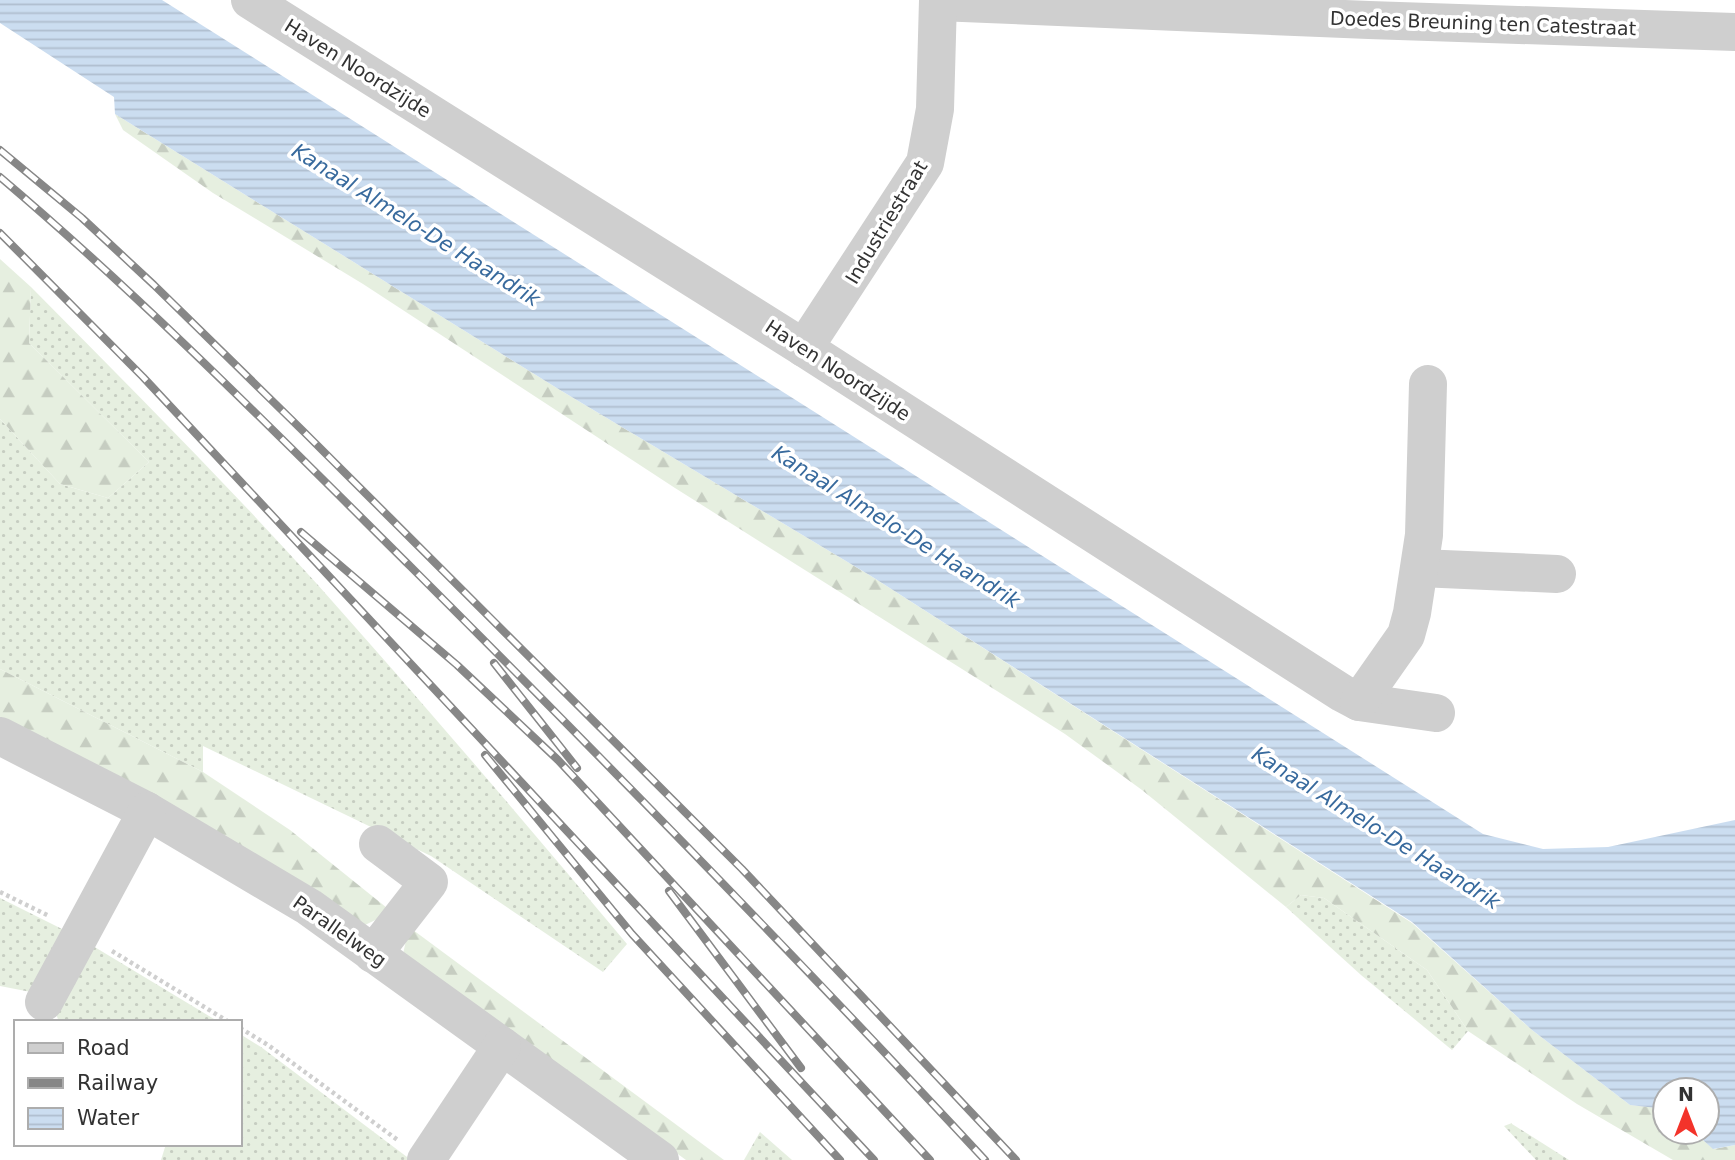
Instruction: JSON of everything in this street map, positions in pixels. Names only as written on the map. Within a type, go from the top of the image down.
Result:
[{"type":"street","name":"Haven Noordzijde","points":[[250,0],[804,348],[1342,693],[1359,702],[1436,713]]},
{"type":"street","name":"Industriestraat","points":[[804,348],[925,163],[935,109],[938,1]]},
{"type":"street","name":"Doedes Breuning ten Catestraat","points":[[938,1],[1369,10],[1735,32]]},
{"type":"street","points":[[1359,702],[1406,635],[1424,535],[1429,384]]},
{"type":"street","points":[[1420,568],[1557,574]]},
{"type":"street","name":"Parallelweg","points":[[0,736],[147,811],[309,907],[660,1160]]},
{"type":"street","points":[[44,1002],[147,811]]},
{"type":"street","points":[[373,954],[429,882],[378,844]]},
{"type":"street","points":[[414,1152],[502,1046]]},
{"type":"path","points":[[0,892],[83,933],[226,1020]]},
{"type":"path","points":[[242,1029],[268,1045],[414,1152]]},
{"type":"green space","points":[[115,114],[560,390],[871,576],[1412,923],[1532,1030],[1630,1105],[1651,1107],[1651,1146],[1710,1146],[1714,1149],[1735,1145],[1735,1160],[1673,1160],[1577,1104],[1468,1031],[1427,970],[1324,898],[1301,895],[1286,907],[1142,790],[1065,734],[675,488],[363,284],[213,193],[123,130]]},
{"type":"green space","points":[[0,259],[31,287],[29,343],[149,462],[108,498],[60,484],[0,419]]},
{"type":"green space","points":[[31,287],[212,471],[317,584],[627,944],[603,972],[431,856],[203,746],[203,772],[0,669],[0,419],[60,484],[108,498],[149,462],[29,343]]},
{"type":"green space","points":[[0,669],[203,772],[290,830],[392,912],[365,925],[0,719]]},
{"type":"green space","points":[[1301,895],[1324,898],[1427,970],[1468,1031],[1452,1050],[1361,975],[1286,907]]},
{"type":"green space","points":[[0,898],[72,934],[41,994],[0,986]]},
{"type":"green space","points":[[409,927],[724,1160],[686,1160],[403,954]]},
{"type":"green space","points":[[88,943],[216,1020],[58,1020],[52,1003]]},
{"type":"green space","points":[[242,1035],[411,1160],[161,1160],[165,1146],[242,1146]]},
{"type":"green space","points":[[1512,1123],[1569,1160],[1536,1160],[1504,1126]]},
{"type":"green space","points":[[760,1132],[792,1160],[744,1160]]},
{"type":"water","name":"Kanaal Almelo-De Haandrik","points":[[0,0],[162,0],[1483,834],[1543,849],[1608,847],[1735,820],[1735,1145],[1713,1149],[1710,1146],[1721,1146],[1721,1076],[1651,1076],[1651,1107],[1630,1105],[1532,1030],[1412,922],[871,576],[560,390],[115,114],[114,97],[0,23]]},
{"type":"railway","points":[[0,150],[82,218],[303,431],[742,869],[1016,1160]]},
{"type":"railway","points":[[0,177],[158,319],[411,567],[701,861],[985,1160]]},
{"type":"railway","points":[[0,233],[143,377],[874,1160]]},
{"type":"railway","points":[[301,532],[457,665],[558,760],[930,1160]]},
{"type":"railway","points":[[494,663],[577,768]]},
{"type":"railway","points":[[485,755],[632,934],[840,1160]]},
{"type":"railway","points":[[669,891],[801,1068]]}]
